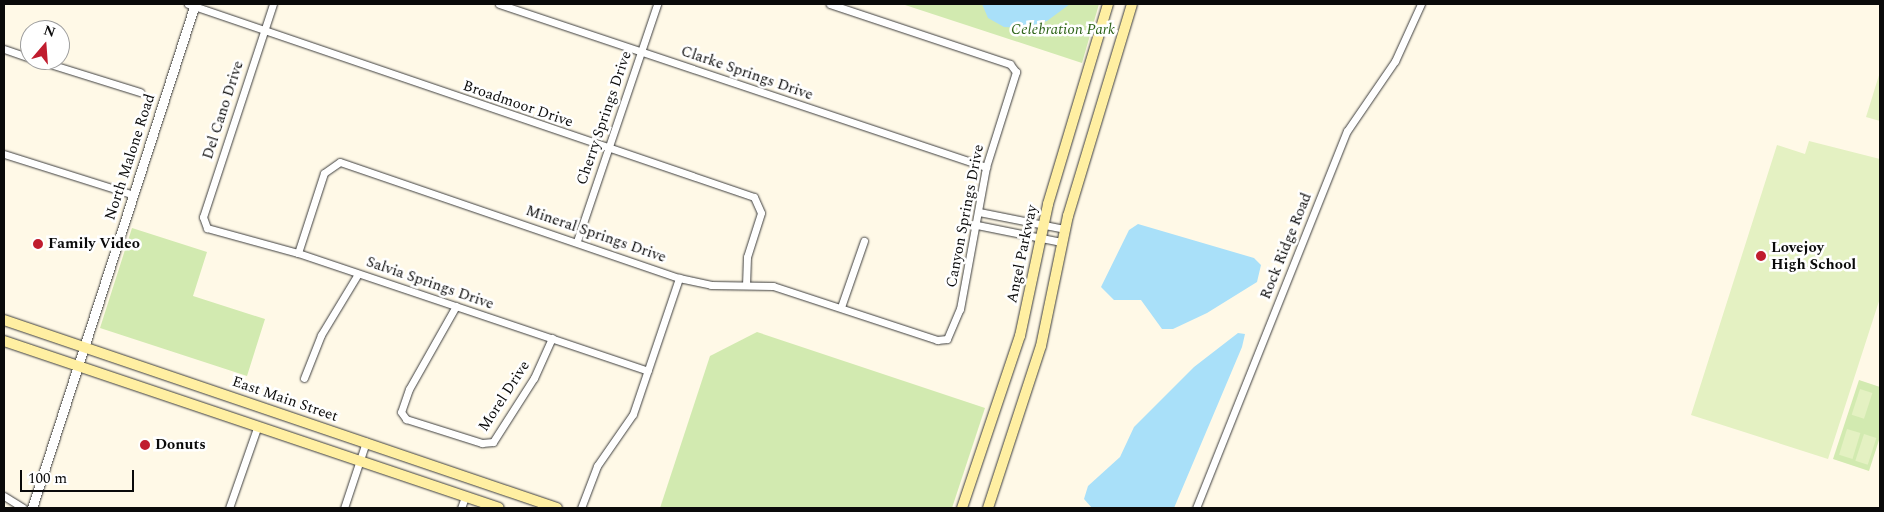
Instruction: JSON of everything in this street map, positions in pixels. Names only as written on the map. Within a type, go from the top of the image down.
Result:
[{"type":"main road","name":"Angel Parkway","points":[[962,508],[1020,336],[1043,225],[1108,4]]},
{"type":"main road","points":[[988,508],[1040,346],[1064,229],[1132,4]]},
{"type":"main road","name":"East Main Street","points":[[4,320],[557,508]]},
{"type":"main road","points":[[4,341],[257,428],[499,508]]},
{"type":"street","name":"Broadmoor Drive","points":[[192,4],[263,32],[758,200],[761,213],[747,258],[746,284]]},
{"type":"street","name":"North Malone Road","points":[[32,508],[79,366],[83,347],[192,4]]},
{"type":"street","name":"Del Cano Drive","points":[[204,225],[203,217],[272,4]]},
{"type":"street","name":"Clarke Springs Drive","points":[[499,4],[986,167]]},
{"type":"street","name":"Cherry Springs Drive","points":[[577,241],[657,4]]},
{"type":"street","name":"Canyon Springs Drive","points":[[830,4],[1015,68],[986,167],[978,225],[958,315],[946,339]]},
{"type":"street","name":"Rock Ridge Road","points":[[1196,508],[1347,132],[1399,54],[1421,4]]},
{"type":"street","points":[[4,49],[20,55]]},
{"type":"street","points":[[69,70],[140,92]]},
{"type":"street","points":[[4,154],[131,194]]},
{"type":"street","name":"Mineral Springs Drive","points":[[298,253],[324,173],[340,162],[577,241],[679,278],[711,285],[746,284],[773,286],[938,340],[946,339]]},
{"type":"street","points":[[979,212],[1064,229]]},
{"type":"street","name":"Salvia Springs Drive","points":[[204,225],[234,238],[298,253],[648,371]]},
{"type":"street","points":[[978,225],[1061,242]]},
{"type":"street","points":[[841,307],[864,241]]},
{"type":"street","points":[[304,378],[321,335],[358,274]]},
{"type":"street","points":[[581,508],[597,466],[628,424],[679,278]]},
{"type":"street","name":"Morel Drive","points":[[456,306],[409,389],[401,412],[406,419],[482,443],[493,442],[534,378],[552,338]]},
{"type":"street","points":[[229,508],[257,428]]},
{"type":"street","points":[[344,508],[366,442]]},
{"type":"street","points":[[4,496],[23,508]]},
{"type":"street","points":[[461,508],[465,497]]},
{"type":"green space","name":"Celebration Park","points":[[902,4],[1099,4],[1082,63]]},
{"type":"green space","points":[[1880,72],[1880,121],[1866,117]]},
{"type":"green space","points":[[1809,141],[1880,159],[1880,298],[1828,459],[1691,415],[1777,145],[1805,154]]},
{"type":"green space","points":[[132,228],[207,252],[193,296],[265,319],[247,376],[100,328]]},
{"type":"green space","points":[[757,332],[985,408],[952,508],[660,508],[710,356]]},
{"type":"green space","points":[[1859,380],[1880,387],[1880,437],[1869,471],[1833,459]]},
{"type":"green space","points":[[1860,389],[1872,393],[1864,419],[1852,415]]},
{"type":"green space","points":[[1847,429],[1860,433],[1852,459],[1839,455]]},
{"type":"green space","points":[[1864,434],[1876,438],[1868,465],[1855,461]]},
{"type":"water","points":[[982,4],[1070,4],[1047,21],[1024,28],[1004,27],[988,18]]},
{"type":"water","points":[[1138,224],[1254,258],[1261,265],[1257,282],[1207,313],[1173,329],[1162,329],[1141,300],[1114,300],[1101,287],[1129,230]]},
{"type":"water","points":[[1238,333],[1245,334],[1242,347],[1174,508],[1092,508],[1084,499],[1088,486],[1120,457],[1134,427],[1194,367]]},
{"type":"place","name":"Family Video","points":[[38,244]]},
{"type":"place","name":"Lovejoy High School","points":[[1761,256]]},
{"type":"place","name":"Donuts","points":[[145,445]]}]
